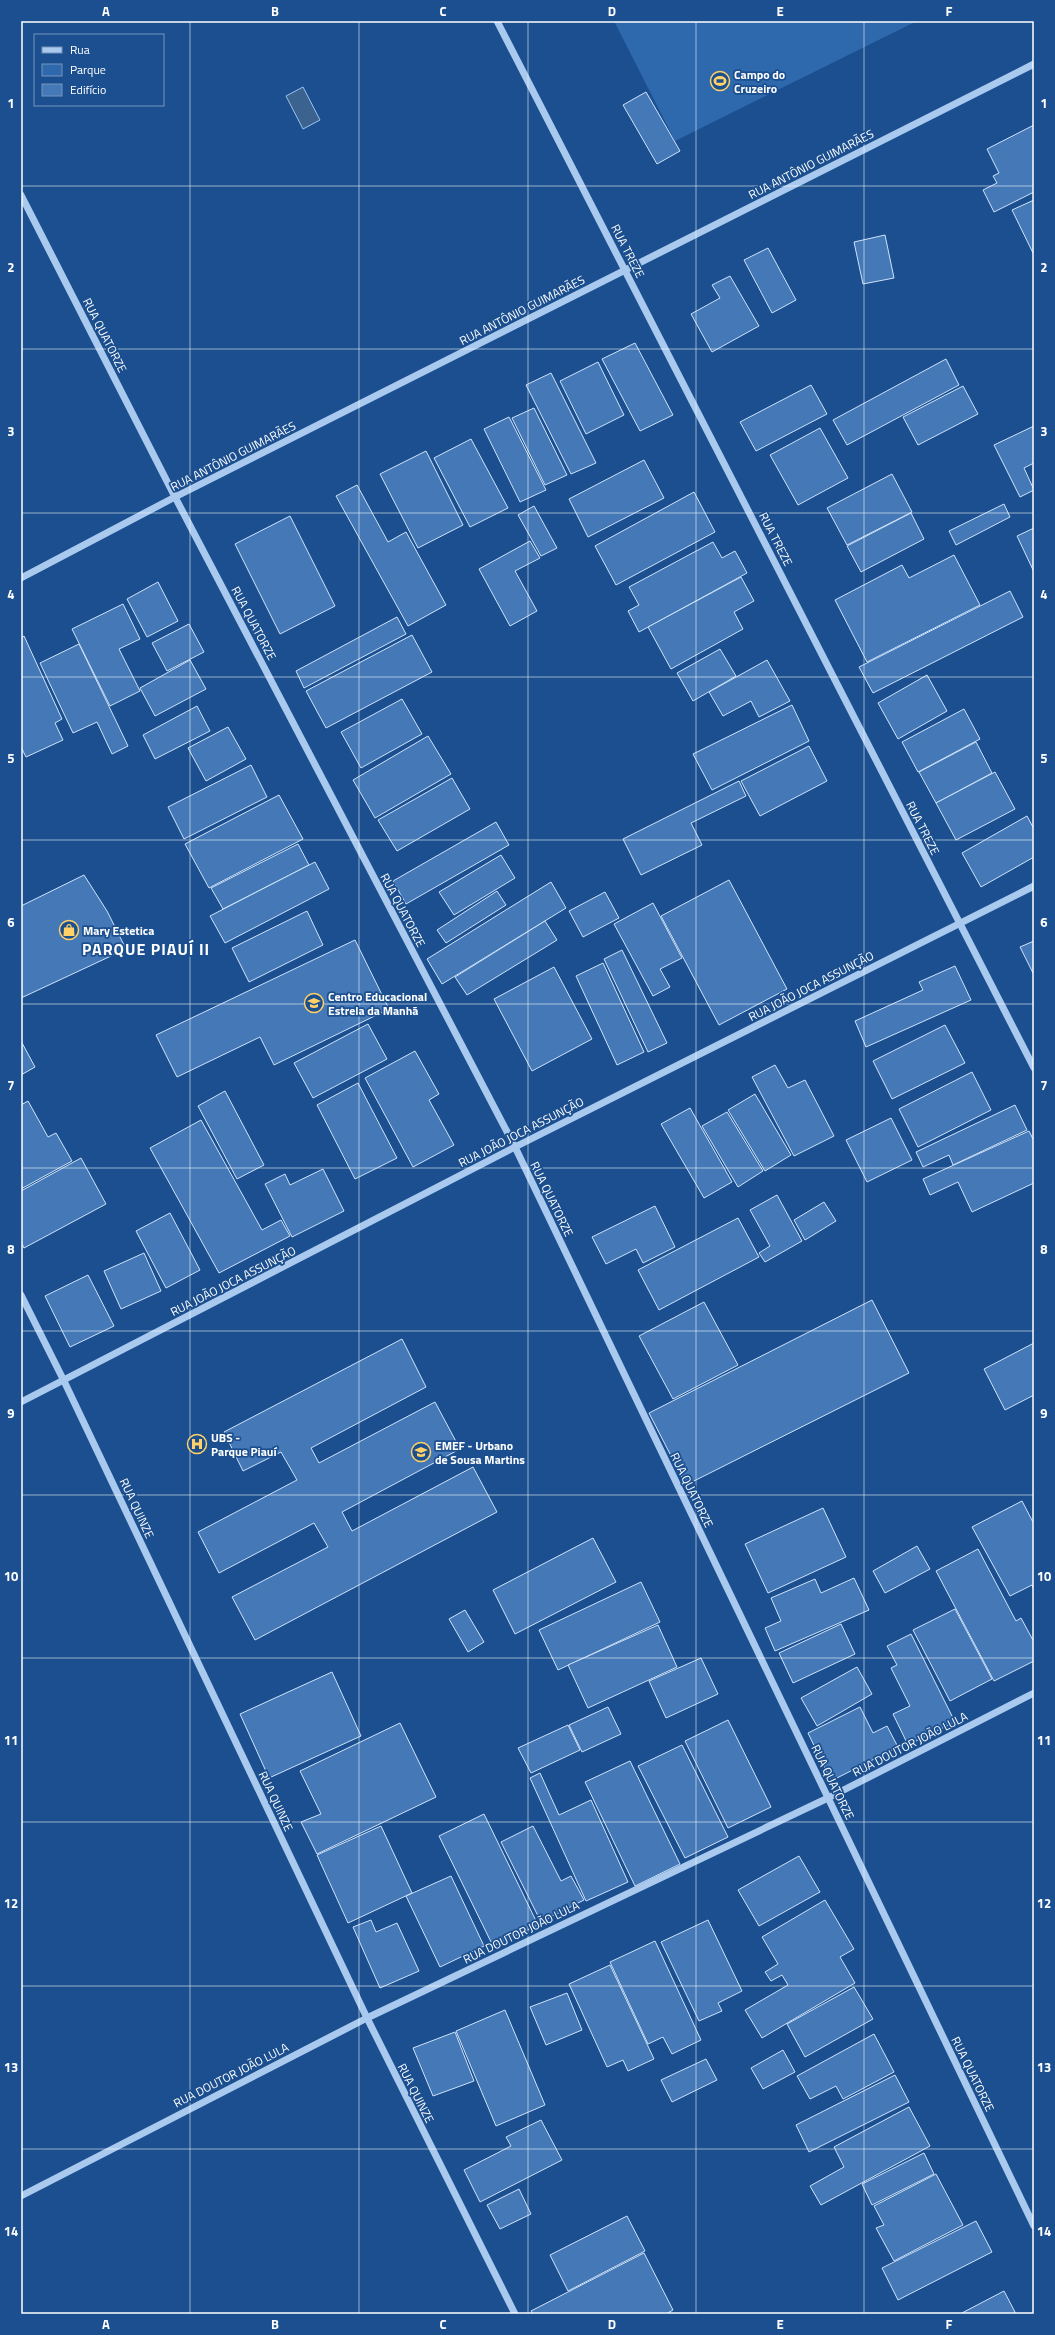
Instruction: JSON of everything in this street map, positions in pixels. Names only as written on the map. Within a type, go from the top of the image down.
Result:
[{"type":"street","name":"RUA TREZE","points":[[497,21],[1034,1068]]},
{"type":"street","name":"RUA ANTÔNIO GUIMARÃES","points":[[21,578],[175,497],[1034,64]]},
{"type":"street","name":"RUA QUATORZE","points":[[21,195],[175,497],[515,1147],[1034,2226]]},
{"type":"street","name":"RUA JOÃO JOCA ASSUNÇÃO","points":[[21,1402],[515,1147],[1034,886]]},
{"type":"street","name":"RUA QUINZE","points":[[21,1295],[64,1381],[367,2018],[515,2314]]},
{"type":"street","name":"RUA DOUTOR JOÃO LULA","points":[[21,2196],[367,2018],[828,1798],[1034,1693]]},
{"type":"green space","name":"Campo do Cruzeiro","points":[[614,21],[917,21],[675,141]]},
{"type":"shaded area","points":[[303,87],[320,120],[303,129],[286,96]]},
{"type":"building","points":[[646,92],[680,151],[657,164],[623,105]]},
{"type":"building","points":[[1034,125],[1034,192],[994,212],[983,190],[997,183],[993,176],[999,173],[987,149]]},
{"type":"building","points":[[1034,200],[1034,253],[1033,253],[1012,210]]},
{"type":"building","points":[[885,235],[894,278],[863,284],[854,242]]},
{"type":"building","points":[[768,248],[796,300],[772,313],[744,260]]},
{"type":"building","points":[[730,276],[759,326],[712,352],[691,314],[720,298],[712,285]]},
{"type":"building","points":[[635,343],[673,415],[640,431],[602,359]]},
{"type":"building","points":[[946,359],[959,385],[847,445],[833,420]]},
{"type":"building","points":[[598,362],[624,415],[586,434],[560,381]]},
{"type":"building","points":[[551,373],[596,463],[571,474],[526,385]]},
{"type":"building","points":[[811,385],[827,414],[756,451],[740,422]]},
{"type":"building","points":[[963,386],[978,414],[918,445],[903,417]]},
{"type":"building","points":[[534,408],[567,475],[545,485],[512,418]]},
{"type":"building","points":[[509,417],[546,490],[520,502],[484,429]]},
{"type":"building","points":[[1034,426],[1034,463],[1024,468],[1034,490],[1020,497],[994,445]]},
{"type":"building","points":[[820,428],[848,478],[798,505],[770,455]]},
{"type":"building","points":[[471,439],[508,508],[470,527],[434,458]]},
{"type":"building","points":[[426,451],[463,525],[418,548],[380,474]]},
{"type":"building","points":[[644,460],[664,498],[588,537],[569,499]]},
{"type":"building","points":[[892,474],[912,512],[847,545],[827,508]]},
{"type":"building","points":[[357,485],[388,542],[406,532],[446,605],[408,626],[336,496]]},
{"type":"building","points":[[694,492],[715,532],[616,585],[595,546]]},
{"type":"building","points":[[1004,504],[1010,517],[956,545],[949,531]]},
{"type":"building","points":[[534,506],[557,548],[541,556],[518,515]]},
{"type":"building","points":[[911,513],[924,539],[861,572],[847,546]]},
{"type":"building","points":[[290,516],[335,606],[280,634],[235,544]]},
{"type":"building","points":[[1034,528],[1034,572],[1017,536]]},
{"type":"building","points":[[530,541],[540,558],[515,571],[537,611],[510,626],[479,569]]},
{"type":"building","points":[[713,542],[722,558],[735,551],[747,573],[639,632],[628,611],[639,605],[629,587]]},
{"type":"building","points":[[954,555],[980,605],[867,662],[835,600],[902,565],[909,578]]},
{"type":"building","points":[[741,577],[754,601],[734,612],[743,629],[671,669],[648,627]]},
{"type":"building","points":[[158,582],[178,621],[147,637],[127,599]]},
{"type":"building","points":[[1010,591],[1023,617],[873,693],[859,667]]},
{"type":"building","points":[[123,604],[140,639],[119,649],[140,691],[110,706],[72,629]]},
{"type":"building","points":[[397,617],[406,634],[304,688],[296,671]]},
{"type":"building","points":[[189,624],[204,652],[167,671],[152,643]]},
{"type":"building","points":[[412,635],[432,672],[326,728],[306,691]]},
{"type":"building","points":[[24,636],[62,719],[55,723],[63,740],[26,757],[21,747],[21,638]]},
{"type":"building","points":[[79,644],[128,746],[112,754],[97,722],[73,733],[40,663]]},
{"type":"building","points":[[720,649],[736,676],[693,701],[677,673]]},
{"type":"building","points":[[190,660],[206,689],[155,716],[140,688]]},
{"type":"building","points":[[767,660],[790,701],[759,717],[751,701],[723,716],[709,692]]},
{"type":"building","points":[[927,675],[947,711],[898,739],[878,703]]},
{"type":"building","points":[[402,699],[422,734],[361,768],[341,732]]},
{"type":"building","points":[[792,705],[809,741],[712,790],[693,754]]},
{"type":"building","points":[[197,706],[210,731],[155,759],[143,735]]},
{"type":"building","points":[[964,709],[980,739],[918,772],[902,742]]},
{"type":"building","points":[[228,727],[246,759],[206,781],[188,748]]},
{"type":"building","points":[[428,736],[451,774],[375,818],[353,780]]},
{"type":"building","points":[[976,742],[992,773],[936,803],[919,772]]},
{"type":"building","points":[[809,746],[827,781],[760,816],[741,781]]},
{"type":"building","points":[[251,765],[267,797],[184,839],[168,807]]},
{"type":"building","points":[[995,772],[1015,809],[956,840],[936,803]]},
{"type":"building","points":[[452,778],[470,809],[397,851],[378,820]]},
{"type":"building","points":[[739,781],[746,796],[691,823],[702,845],[641,875],[623,839]]},
{"type":"building","points":[[279,795],[303,839],[209,888],[185,844]]},
{"type":"building","points":[[1027,816],[1034,829],[1034,857],[981,887],[962,853]]},
{"type":"building","points":[[496,822],[509,845],[406,904],[393,881]]},
{"type":"building","points":[[298,844],[309,865],[223,909],[211,888]]},
{"type":"building","points":[[501,855],[515,878],[454,915],[439,892]]},
{"type":"building","points":[[315,862],[329,889],[225,943],[210,916]]},
{"type":"building","name":"Mary Estetica","points":[[84,875],[107,911],[126,949],[21,998],[21,906]]},
{"type":"building","points":[[729,880],[787,989],[719,1025],[661,916]]},
{"type":"building","points":[[551,882],[566,908],[442,984],[427,959]]},
{"type":"building","points":[[497,891],[506,905],[446,943],[437,930]]},
{"type":"building","points":[[605,892],[619,918],[583,937],[569,911]]},
{"type":"building","points":[[653,903],[682,958],[660,969],[670,987],[653,996],[614,924]]},
{"type":"building","points":[[307,911],[323,945],[249,982],[232,948]]},
{"type":"building","points":[[545,921],[557,940],[467,995],[455,977]]},
{"type":"building","points":[[355,940],[389,1009],[274,1065],[260,1037],[177,1077],[156,1035]]},
{"type":"building","points":[[1034,941],[1034,975],[1020,947]]},
{"type":"building","points":[[622,950],[667,1043],[648,1052],[604,959]]},
{"type":"building","points":[[603,963],[644,1052],[617,1065],[576,976]]},
{"type":"building","points":[[955,966],[971,1000],[866,1047],[855,1021],[923,990],[919,982]]},
{"type":"building","points":[[554,967],[592,1039],[532,1071],[494,999]]},
{"type":"building","points":[[368,1024],[387,1059],[313,1098],[294,1063]]},
{"type":"building","points":[[945,1025],[965,1063],[892,1099],[873,1061]]},
{"type":"building","points":[[21,1041],[35,1067],[21,1075]]},
{"type":"building","points":[[415,1051],[439,1094],[429,1100],[454,1145],[413,1167],[365,1078]]},
{"type":"building","points":[[775,1065],[788,1088],[805,1080],[834,1136],[794,1156],[752,1077]]},
{"type":"building","points":[[972,1072],[991,1110],[918,1147],[899,1109]]},
{"type":"building","points":[[358,1083],[397,1158],[355,1179],[317,1105]]},
{"type":"building","points":[[225,1091],[264,1165],[237,1179],[198,1106]]},
{"type":"building","points":[[755,1094],[791,1155],[765,1171],[728,1110]]},
{"type":"building","points":[[28,1101],[48,1137],[56,1133],[72,1161],[21,1189],[21,1105]]},
{"type":"building","points":[[1015,1105],[1027,1130],[953,1165],[949,1155],[923,1167],[916,1152]]},
{"type":"building","points":[[690,1108],[732,1182],[704,1198],[661,1124]]},
{"type":"building","points":[[727,1112],[763,1171],[738,1187],[702,1126]]},
{"type":"building","points":[[891,1118],[912,1160],[867,1182],[846,1140]]},
{"type":"building","points":[[201,1120],[262,1230],[281,1220],[290,1236],[219,1273],[150,1148]]},
{"type":"building","points":[[1029,1131],[1034,1141],[1034,1183],[972,1212],[958,1182],[930,1195],[923,1179]]},
{"type":"building","points":[[81,1158],[106,1204],[24,1248],[21,1242],[21,1191]]},
{"type":"building","points":[[323,1169],[344,1211],[292,1237],[265,1184],[285,1174],[290,1185]]},
{"type":"building","points":[[777,1195],[802,1241],[765,1262],[759,1253],[770,1246],[750,1210]]},
{"type":"building","points":[[824,1202],[836,1221],[805,1240],[794,1220]]},
{"type":"building","points":[[655,1206],[675,1247],[643,1263],[636,1249],[606,1264],[592,1237]]},
{"type":"building","points":[[170,1213],[200,1270],[166,1288],[136,1231]]},
{"type":"building","points":[[738,1218],[759,1257],[659,1310],[638,1270]]},
{"type":"building","points":[[144,1253],[161,1291],[121,1309],[104,1271]]},
{"type":"building","points":[[88,1275],[114,1326],[70,1347],[45,1296]]},
{"type":"building","points":[[872,1300],[909,1373],[686,1485],[649,1413]]},
{"type":"building","points":[[704,1302],[738,1365],[673,1399],[639,1336]]},
{"type":"building","points":[[402,1339],[426,1387],[311,1448],[319,1463],[435,1402],[460,1449],[342,1512],[352,1531],[473,1467],[497,1512],[255,1640],[232,1597],[328,1547],[314,1523],[219,1573],[198,1532],[297,1480],[281,1452],[243,1471],[224,1432]]},
{"type":"building","points":[[1034,1343],[1034,1395],[1005,1410],[984,1369]]},
{"type":"building","points":[[1022,1501],[1034,1524],[1034,1590],[1032,1585],[1010,1596],[972,1527]]},
{"type":"building","points":[[823,1508],[846,1557],[768,1593],[745,1544]]},
{"type":"building","points":[[593,1538],[616,1582],[515,1634],[493,1590]]},
{"type":"building","points":[[917,1546],[930,1569],[885,1593],[873,1571]]},
{"type":"building","points":[[978,1549],[1016,1621],[1021,1618],[1034,1642],[1034,1661],[994,1681],[936,1571]]},
{"type":"building","points":[[854,1578],[869,1610],[775,1651],[765,1628],[781,1621],[771,1598],[815,1579],[821,1593]]},
{"type":"building","points":[[641,1582],[660,1622],[558,1670],[539,1630]]},
{"type":"building","points":[[955,1609],[992,1679],[950,1701],[913,1630]]},
{"type":"building","points":[[465,1610],[484,1642],[468,1652],[449,1619]]},
{"type":"building","points":[[841,1624],[855,1654],[793,1683],[779,1653]]},
{"type":"building","points":[[658,1625],[677,1667],[588,1708],[568,1665]]},
{"type":"building","points":[[911,1634],[955,1722],[908,1745],[893,1714],[910,1706],[891,1668],[897,1665],[887,1646]]},
{"type":"building","points":[[701,1658],[718,1694],[666,1718],[649,1681]]},
{"type":"building","points":[[857,1667],[872,1694],[817,1726],[801,1698]]},
{"type":"building","points":[[332,1672],[361,1736],[269,1778],[240,1714]]},
{"type":"building","points":[[608,1707],[621,1734],[582,1752],[569,1725]]},
{"type":"building","points":[[860,1707],[873,1733],[887,1726],[898,1747],[831,1781],[808,1733]]},
{"type":"building","points":[[728,1720],[771,1807],[728,1828],[685,1741]]},
{"type":"building","points":[[400,1723],[436,1797],[317,1854],[301,1822],[321,1814],[300,1771]]},
{"type":"building","points":[[568,1725],[580,1750],[531,1773],[518,1748]]},
{"type":"building","points":[[682,1745],[728,1837],[685,1858],[638,1766]]},
{"type":"building","points":[[630,1761],[680,1864],[635,1886],[585,1782]]},
{"type":"building","points":[[540,1773],[559,1815],[591,1800],[628,1882],[586,1901],[530,1778]]},
{"type":"building","points":[[484,1814],[538,1925],[493,1946],[439,1836]]},
{"type":"building","points":[[381,1826],[412,1893],[348,1923],[317,1855]]},
{"type":"building","points":[[533,1826],[561,1881],[571,1876],[584,1900],[541,1922],[501,1842]]},
{"type":"building","points":[[799,1856],[820,1892],[759,1926],[738,1890]]},
{"type":"building","points":[[451,1876],[484,1946],[440,1967],[406,1896]]},
{"type":"building","points":[[825,1900],[854,1949],[840,1957],[855,1983],[762,2038],[745,2010],[788,1985],[782,1975],[771,1981],[765,1972],[778,1964],[762,1937]]},
{"type":"building","points":[[371,1920],[376,1932],[397,1923],[419,1971],[380,1988],[353,1927]]},
{"type":"building","points":[[708,1920],[742,1991],[718,2003],[722,2011],[699,2021],[661,1942]]},
{"type":"building","points":[[655,1941],[701,2040],[672,2054],[663,2037],[648,2044],[610,1962]]},
{"type":"building","points":[[610,1965],[654,2059],[628,2071],[623,2060],[607,2067],[569,1984]]},
{"type":"building","points":[[854,1987],[873,2019],[805,2057],[787,2024]]},
{"type":"building","points":[[567,1993],[582,2030],[546,2045],[530,2007]]},
{"type":"building","points":[[505,2010],[545,2105],[496,2126],[456,2031]]},
{"type":"building","points":[[455,2032],[474,2081],[433,2096],[413,2048]]},
{"type":"building","points":[[874,2034],[894,2072],[843,2099],[836,2086],[810,2099],[797,2076]]},
{"type":"building","points":[[783,2050],[795,2072],[763,2089],[751,2068]]},
{"type":"building","points":[[706,2059],[717,2080],[672,2102],[661,2080]]},
{"type":"building","points":[[895,2075],[909,2102],[809,2152],[796,2125]]},
{"type":"building","points":[[909,2107],[930,2146],[821,2205],[810,2186],[844,2167],[834,2147]]},
{"type":"building","points":[[541,2120],[562,2160],[480,2202],[464,2170],[511,2146],[506,2137]]},
{"type":"building","points":[[924,2153],[934,2174],[872,2205],[862,2184]]},
{"type":"building","points":[[936,2174],[963,2225],[894,2261],[876,2228],[884,2225],[874,2206]]},
{"type":"building","points":[[519,2189],[531,2214],[500,2229],[487,2205]]},
{"type":"building","points":[[627,2216],[645,2251],[568,2291],[550,2255]]},
{"type":"building","points":[[976,2221],[992,2252],[898,2300],[882,2268]]},
{"type":"building","points":[[644,2253],[673,2310],[666,2314],[533,2314],[531,2311]]},
{"type":"building","points":[[1004,2291],[1016,2314],[960,2314]]},
{"type":"place","name":"Campo do Cruzeiro","points":[[720,81]]},
{"type":"place","name":"Mary Estetica","points":[[69,930]]},
{"type":"place","name":"Centro Educacional Estrela da Manhã","points":[[314,1003]]},
{"type":"place","name":"UBS - Parque Piauí","points":[[197,1444]]},
{"type":"place","name":"EMEF - Urbano de Sousa Martins","points":[[421,1452]]},
{"type":"district","name":"PARQUE PIAUÍ II","points":[[146,949]]}]
